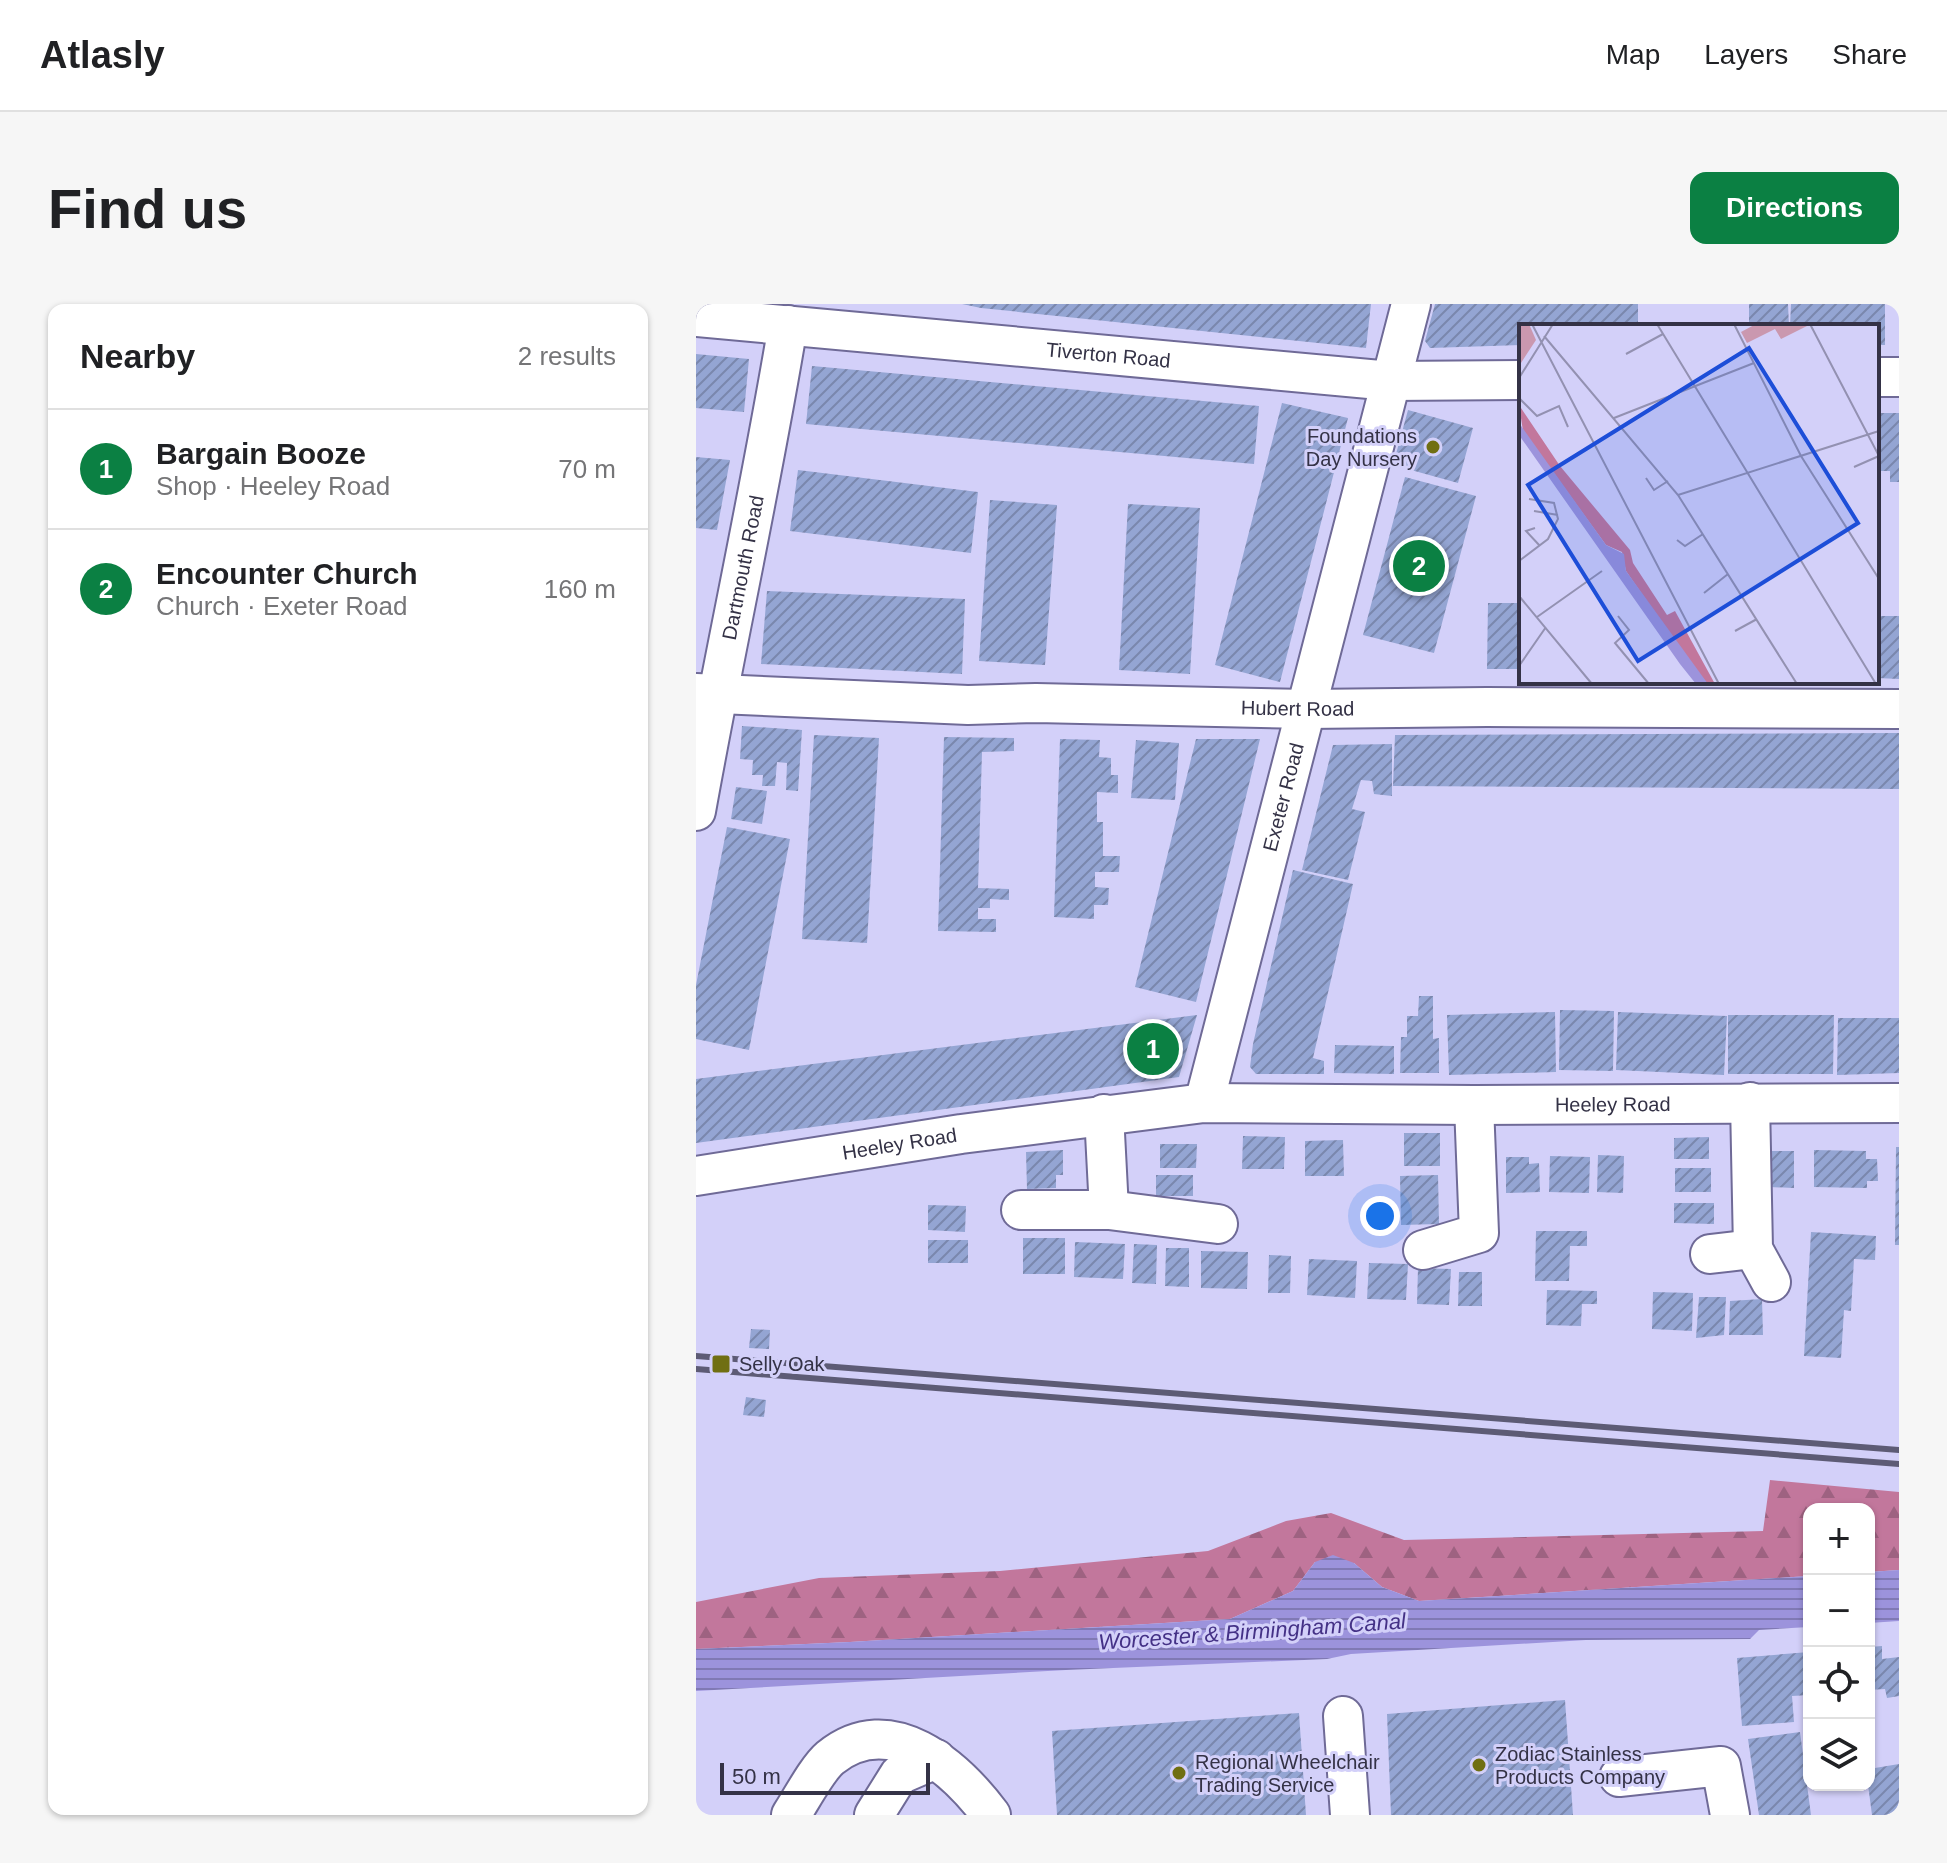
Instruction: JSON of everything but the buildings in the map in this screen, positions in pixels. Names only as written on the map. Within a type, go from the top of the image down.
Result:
[{"type":"street","name":"Exeter Road","points":[[1204,1103],[1411,304]]},
{"type":"street","name":"Tiverton Road","points":[[696,317],[1391,381],[1519,380]]},
{"type":"street","name":"Dartmouth Road","points":[[696,811],[707,693],[767,454],[788,325]]},
{"type":"street","name":"Hubert Road","points":[[707,693],[968,705],[1036,703],[1307,709],[1899,709]]},
{"type":"street","points":[[1750,1102],[1753,1249],[1771,1282]]},
{"type":"street","name":"Heeley Road","points":[[696,1176],[1104,1114],[1204,1103],[1899,1103]]},
{"type":"street","points":[[1423,1250],[1479,1233],[1474,1105]]},
{"type":"street","points":[[1104,1114],[1109,1210]]},
{"type":"street","points":[[1021,1210],[1109,1210],[1218,1224]]},
{"type":"street","points":[[1710,1254],[1753,1249]]},
{"type":"street","points":[[1343,1716],[1350,1815]]},
{"type":"street","points":[[791,1815],[829,1759],[861,1741],[886,1740],[909,1745],[946,1766],[991,1815]]},
{"type":"street","points":[[874,1815],[899,1775],[946,1766]]},
{"type":"street","points":[[1619,1777],[1721,1766],[1730,1815]]},
{"type":"green space","points":[[1770,1480],[1899,1492],[1899,1570],[1875,1572],[1875,1503],[1803,1503],[1803,1576],[1419,1601],[1382,1587],[1354,1563],[1315,1562],[1293,1591],[1230,1619],[696,1649],[696,1602],[819,1578],[1000,1571],[1208,1551],[1286,1521],[1331,1513],[1404,1540],[1763,1531]]},
{"type":"water","name":"Worcester & Birmingham Canal","points":[[1333,1555],[1354,1563],[1382,1587],[1419,1601],[1803,1576],[1803,1627],[1759,1630],[1750,1639],[1586,1640],[1351,1654],[1327,1659],[696,1691],[696,1649],[1230,1619],[1293,1591],[1315,1562]]},
{"type":"water","points":[[1899,1570],[1899,1621],[1875,1623],[1875,1572]]},
{"type":"railway","points":[[696,1356],[1899,1450]]},
{"type":"railway","points":[[696,1369],[1899,1464]]},
{"type":"place","name":"Foundations Day Nursery","points":[[1433,447]]},
{"type":"place","name":"Encounter Church","points":[[1419,566]]},
{"type":"place","name":"Bargain Booze","points":[[1153,1049]]},
{"type":"place","name":"Selly Oak","points":[[721,1364]]},
{"type":"place","name":"Zodiac Stainless Products Company","points":[[1479,1765]]},
{"type":"place","name":"Regional Wheelchair Trading Service","points":[[1179,1773]]}]
